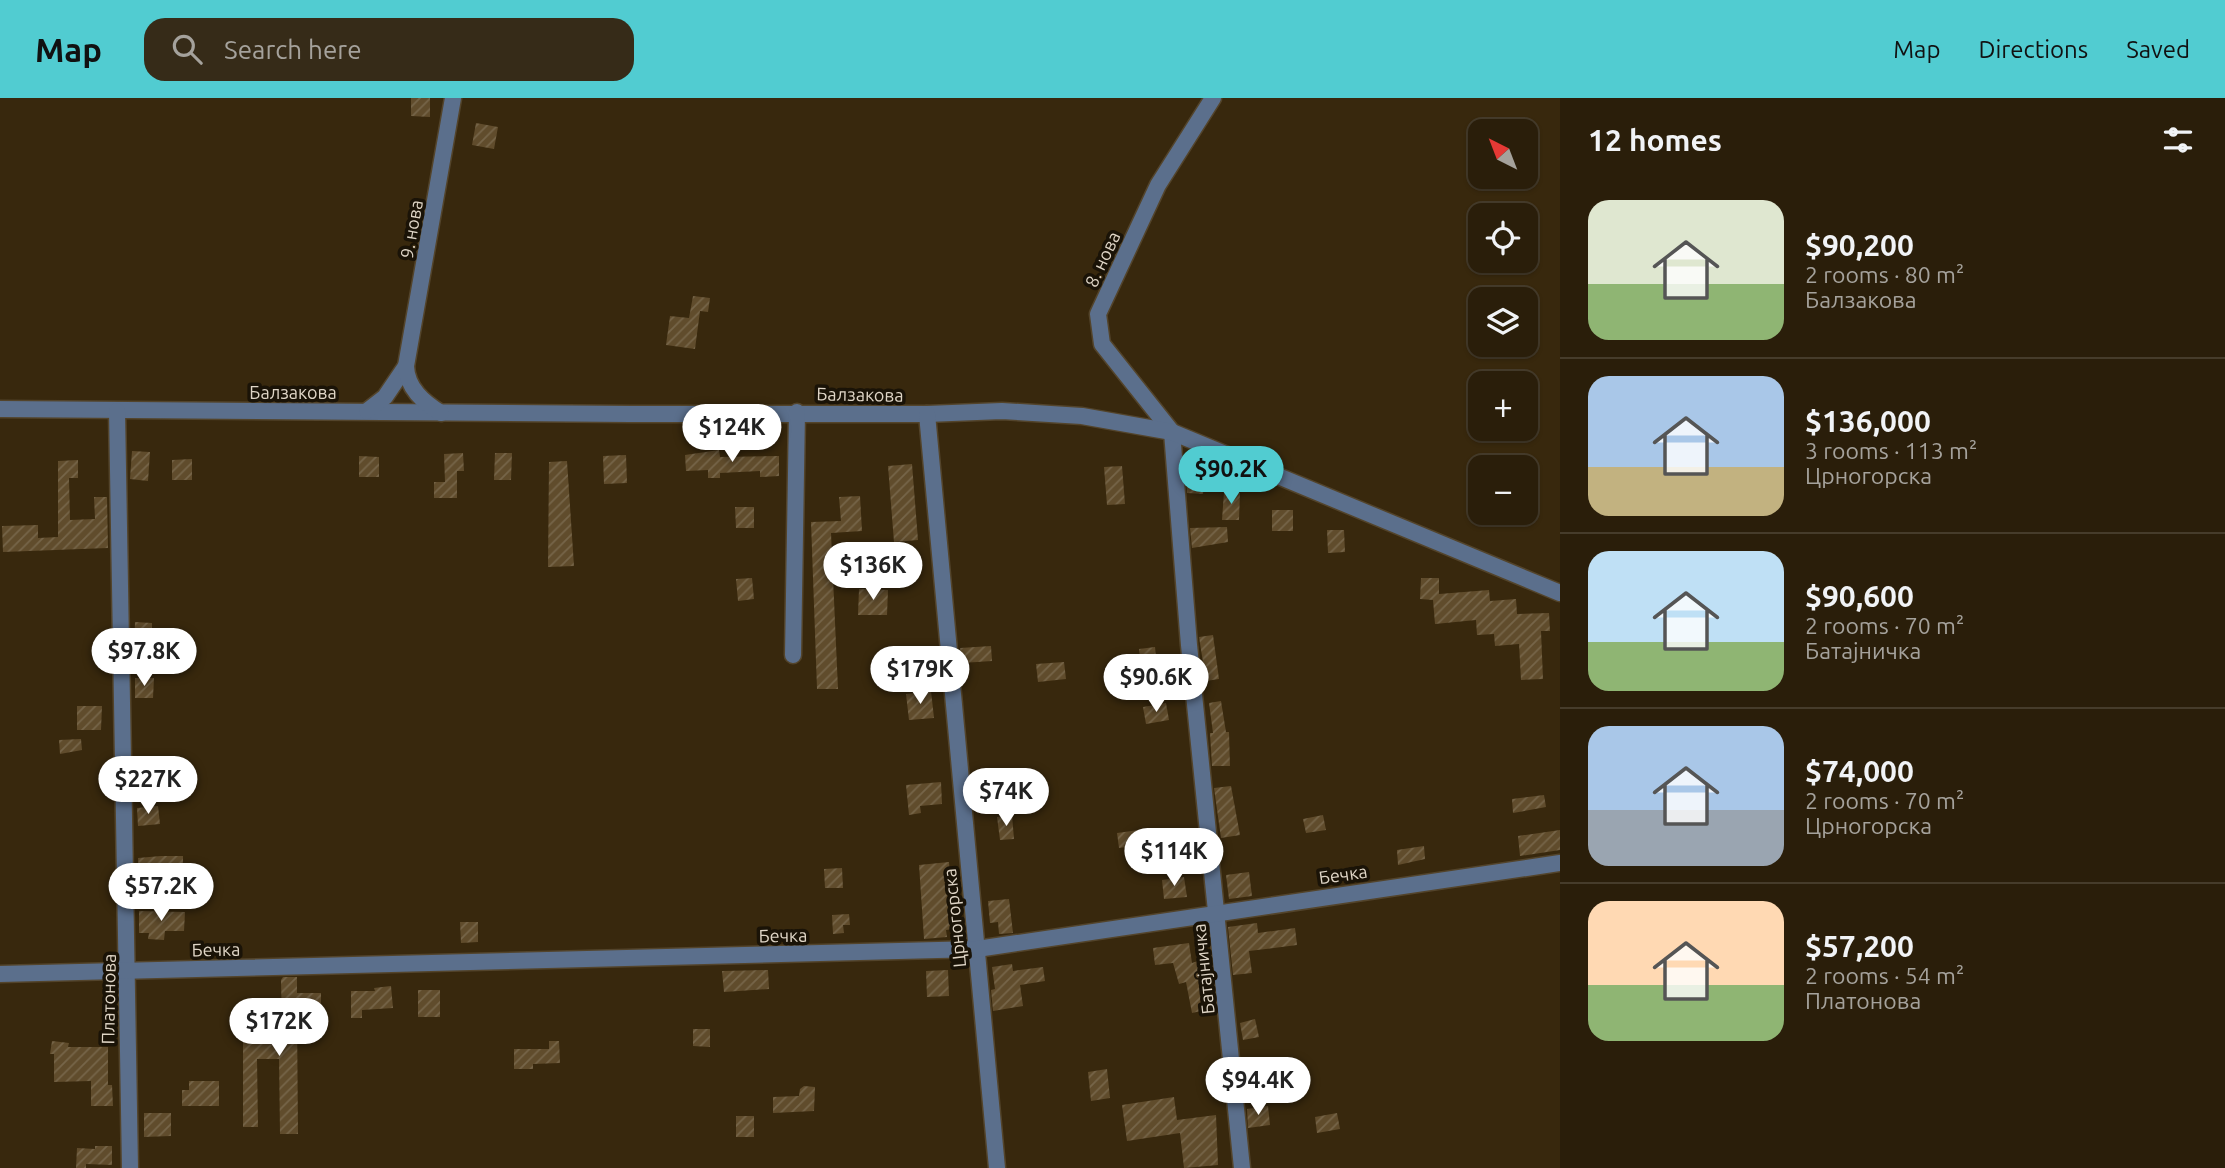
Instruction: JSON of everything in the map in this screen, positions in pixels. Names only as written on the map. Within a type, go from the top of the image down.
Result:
[{"type":"street","name":"9. нова","points":[[367,411],[385,397],[406,366],[453,98]]},
{"type":"street","name":"8. нова","points":[[1172,432],[1102,344],[1098,314],[1158,185],[1213,98]]},
{"type":"street","points":[[406,366],[407,375],[418,395],[441,413]]},
{"type":"street","name":"Балзакова","points":[[0,409],[927,414],[1002,411],[1082,416],[1172,432],[1560,593]]},
{"type":"street","name":"Платонова","points":[[117,411],[129,970],[125,993],[130,1168]]},
{"type":"street","points":[[793,655],[797,412]]},
{"type":"street","name":"Црногорска","points":[[927,414],[997,1168]]},
{"type":"street","name":"Батајничка","points":[[1172,432],[1189,645],[1242,1168]]},
{"type":"street","name":"Бечка","points":[[0,974],[977,949],[1560,863]]},
{"type":"building","points":[[411,98],[430,98],[430,117],[411,116]]},
{"type":"building","points":[[476,123],[498,127],[494,149],[472,145]]},
{"type":"building","points":[[693,296],[710,298],[708,312],[700,311],[695,349],[666,345],[670,316],[689,318]]},
{"type":"building","points":[[719,450],[720,457],[779,456],[779,476],[760,477],[760,471],[720,473],[720,478],[708,478],[708,470],[686,471],[685,455]]},
{"type":"building","points":[[132,451],[150,452],[148,481],[130,479]]},
{"type":"building","points":[[463,453],[464,471],[457,471],[457,498],[434,498],[434,482],[445,482],[444,454]]},
{"type":"building","points":[[495,453],[512,453],[511,480],[494,480]]},
{"type":"building","points":[[626,455],[627,483],[604,484],[603,456]]},
{"type":"building","points":[[359,456],[379,457],[379,477],[359,477]]},
{"type":"building","points":[[192,459],[192,480],[172,480],[172,460]]},
{"type":"building","points":[[78,460],[78,478],[69,478],[70,520],[95,519],[94,497],[107,497],[108,548],[3,552],[2,526],[38,525],[38,538],[58,537],[58,461]]},
{"type":"building","points":[[567,461],[574,566],[548,567],[549,462]]},
{"type":"building","points":[[912,464],[918,540],[894,542],[888,466]]},
{"type":"building","points":[[1122,466],[1125,504],[1107,505],[1104,467]]},
{"type":"building","points":[[1186,473],[1205,475],[1203,494],[1187,493]]},
{"type":"building","points":[[1224,492],[1240,493],[1239,520],[1222,520]]},
{"type":"building","points":[[860,496],[862,531],[831,533],[838,689],[817,689],[811,522],[841,521],[839,497]]},
{"type":"building","points":[[735,507],[754,507],[754,528],[736,528]]},
{"type":"building","points":[[1272,510],[1293,510],[1293,531],[1272,531]]},
{"type":"building","points":[[1227,527],[1228,542],[1192,548],[1190,528]]},
{"type":"building","points":[[1327,530],[1344,530],[1345,552],[1328,553]]},
{"type":"building","points":[[752,578],[754,599],[738,601],[736,579]]},
{"type":"building","points":[[1421,578],[1439,578],[1439,594],[1489,590],[1490,601],[1516,599],[1517,614],[1549,613],[1550,631],[1541,631],[1543,679],[1521,680],[1519,644],[1495,646],[1494,634],[1477,635],[1476,620],[1435,624],[1433,600],[1420,599]]},
{"type":"building","points":[[859,589],[888,590],[887,615],[858,615]]},
{"type":"building","points":[[135,622],[152,623],[152,631],[170,631],[170,649],[153,648],[152,655],[134,655]]},
{"type":"building","points":[[1213,635],[1219,679],[1206,681],[1199,637]]},
{"type":"building","points":[[991,646],[992,661],[962,663],[960,648]]},
{"type":"building","points":[[1155,647],[1159,686],[1143,687],[1139,649]]},
{"type":"building","points":[[1064,662],[1066,679],[1038,682],[1036,664]]},
{"type":"building","points":[[135,678],[154,678],[153,698],[135,698]]},
{"type":"building","points":[[931,691],[934,718],[909,720],[906,694]]},
{"type":"building","points":[[1221,701],[1226,732],[1229,732],[1230,766],[1212,766],[1210,733],[1213,733],[1209,703]]},
{"type":"building","points":[[1166,703],[1169,720],[1146,724],[1143,707]]},
{"type":"building","points":[[77,706],[102,706],[101,730],[77,730]]},
{"type":"building","points":[[81,739],[82,750],[60,754],[59,740]]},
{"type":"building","points":[[138,756],[158,756],[158,777],[137,777]]},
{"type":"building","points":[[941,782],[942,804],[920,806],[921,813],[909,815],[906,785]]},
{"type":"building","points":[[1231,786],[1240,835],[1221,838],[1214,788]]},
{"type":"building","points":[[1544,795],[1546,807],[1513,813],[1512,799]]},
{"type":"building","points":[[158,806],[160,824],[138,826],[137,808]]},
{"type":"building","points":[[1012,815],[1014,839],[1000,840],[997,817]]},
{"type":"building","points":[[1323,815],[1326,830],[1306,833],[1303,819]]},
{"type":"building","points":[[1139,830],[1141,845],[1119,848],[1117,833]]},
{"type":"building","points":[[1560,830],[1560,850],[1520,856],[1518,836]]},
{"type":"building","points":[[1424,846],[1425,859],[1398,865],[1397,850]]},
{"type":"building","points":[[183,856],[183,868],[163,869],[163,875],[139,877],[138,858]]},
{"type":"building","points":[[949,862],[954,929],[946,930],[947,937],[924,939],[919,865]]},
{"type":"building","points":[[842,868],[843,888],[825,888],[824,869]]},
{"type":"building","points":[[1249,872],[1252,896],[1229,899],[1226,875]]},
{"type":"building","points":[[1184,877],[1187,897],[1164,899],[1162,880]]},
{"type":"building","points":[[1009,899],[1013,933],[999,934],[998,922],[990,923],[988,901]]},
{"type":"building","points":[[139,911],[185,912],[184,931],[165,931],[164,940],[148,939],[149,933],[139,933]]},
{"type":"building","points":[[849,914],[850,925],[843,925],[844,933],[833,934],[832,915]]},
{"type":"building","points":[[460,922],[478,922],[478,942],[461,943]]},
{"type":"building","points":[[1257,923],[1258,933],[1295,928],[1297,945],[1249,951],[1252,973],[1233,975],[1228,927]]},
{"type":"building","points":[[1189,943],[1192,963],[1198,961],[1210,1009],[1192,1013],[1186,982],[1179,984],[1173,963],[1155,965],[1153,948]]},
{"type":"building","points":[[1012,964],[1013,971],[1043,967],[1045,981],[1020,985],[1023,1006],[993,1011],[991,990],[995,989],[992,967]]},
{"type":"building","points":[[768,970],[769,989],[724,992],[722,971]]},
{"type":"building","points":[[948,970],[949,996],[927,997],[926,971]]},
{"type":"building","points":[[283,977],[297,977],[297,993],[321,993],[321,1014],[297,1014],[298,1134],[280,1134],[279,1059],[257,1059],[258,1127],[243,1127],[243,1041],[278,1041],[278,1028],[282,1027]]},
{"type":"building","points":[[391,986],[393,1008],[362,1010],[362,1018],[351,1018],[351,991],[375,991],[374,988]]},
{"type":"building","points":[[418,990],[440,990],[440,1017],[418,1017]]},
{"type":"building","points":[[1255,1019],[1259,1037],[1243,1040],[1240,1023]]},
{"type":"building","points":[[693,1029],[710,1029],[710,1047],[693,1046]]},
{"type":"building","points":[[52,1041],[69,1043],[68,1047],[108,1047],[108,1085],[112,1085],[113,1106],[91,1106],[91,1081],[54,1082],[54,1054],[50,1054]]},
{"type":"building","points":[[549,1041],[559,1041],[560,1063],[533,1064],[533,1069],[514,1069],[514,1049],[549,1049]]},
{"type":"building","points":[[1107,1069],[1110,1098],[1091,1101],[1088,1072]]},
{"type":"building","points":[[189,1081],[219,1081],[219,1106],[182,1106],[182,1090],[189,1090]]},
{"type":"building","points":[[804,1086],[815,1087],[814,1111],[773,1113],[773,1097],[799,1096],[800,1089]]},
{"type":"building","points":[[1174,1097],[1177,1120],[1216,1115],[1218,1165],[1184,1168],[1180,1133],[1127,1141],[1122,1105]]},
{"type":"building","points":[[1268,1106],[1270,1125],[1248,1128],[1247,1109]]},
{"type":"building","points":[[144,1113],[171,1113],[171,1136],[144,1137]]},
{"type":"building","points":[[1337,1113],[1340,1129],[1317,1133],[1315,1117]]},
{"type":"building","points":[[736,1116],[754,1116],[754,1137],[736,1137]]},
{"type":"building","points":[[95,1146],[112,1146],[112,1165],[86,1164],[86,1168],[76,1168],[77,1148],[95,1149]]}]
